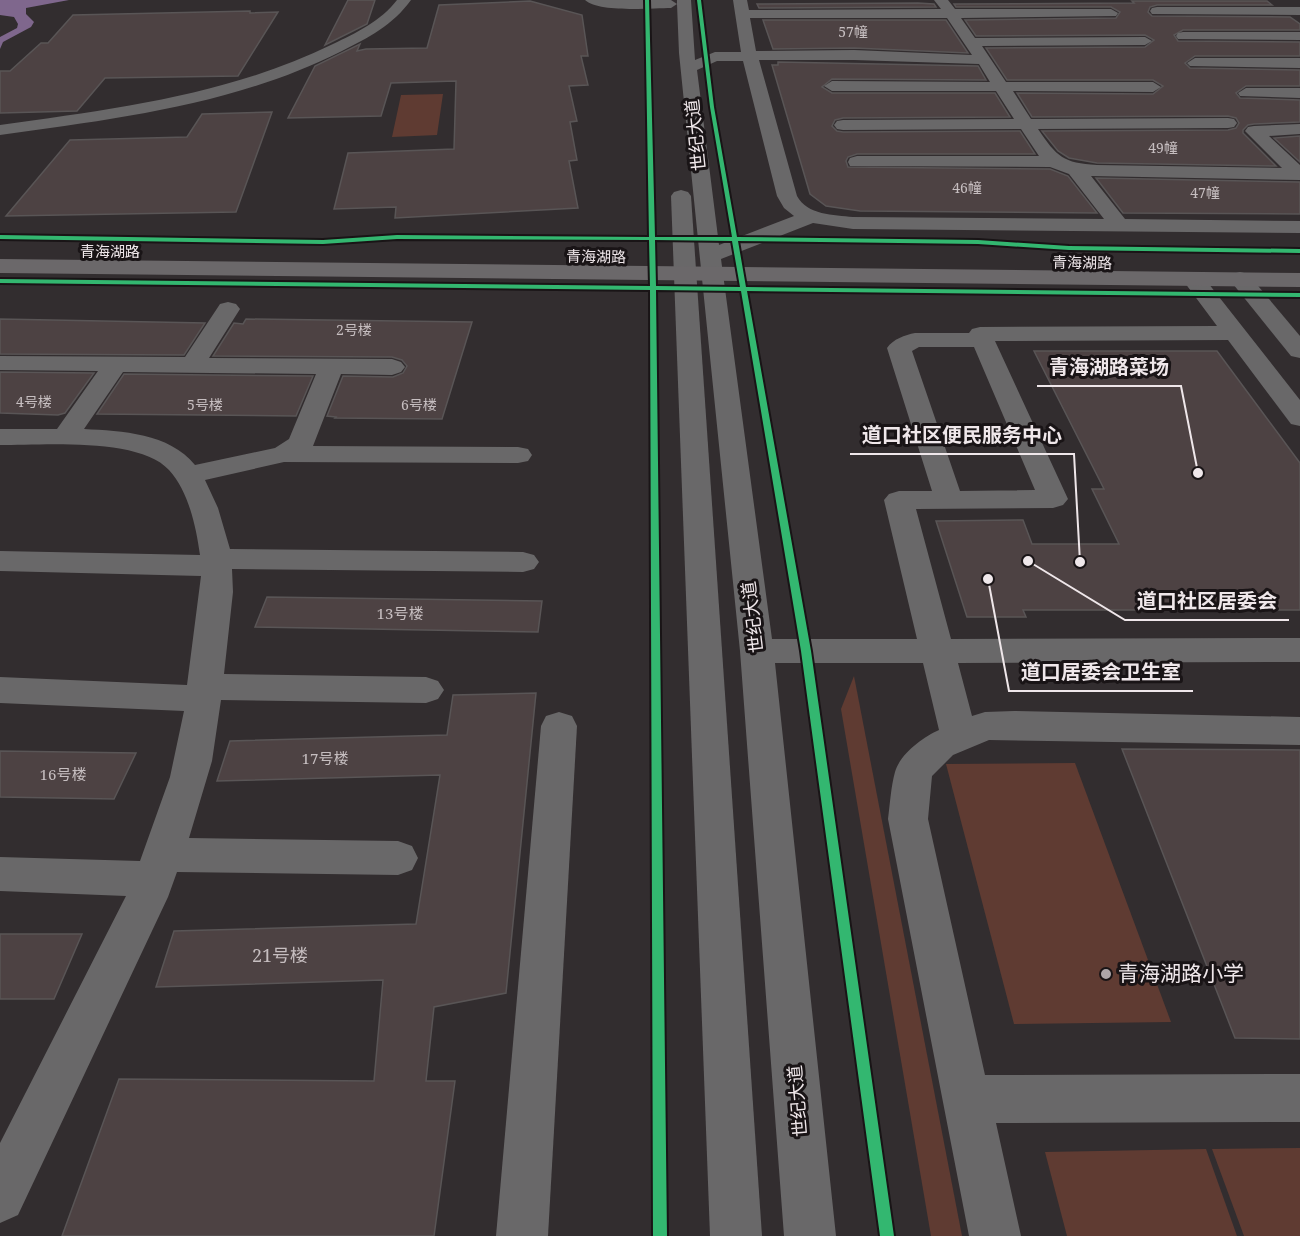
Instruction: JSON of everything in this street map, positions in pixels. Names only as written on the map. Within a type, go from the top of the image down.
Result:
[{"type":"main road","name":"青海湖路","points":[[0,249],[1300,280]]},
{"type":"main road","name":"青海湖路","points":[[0,266],[1300,262]]},
{"type":"street","points":[[0,130],[146,107],[223,90],[280,73],[327,54],[366,33],[394,14],[404,0]]},
{"type":"street","points":[[592,0],[619,4],[675,2]]},
{"type":"street","points":[[1290,0],[1300,10]]},
{"type":"street","name":"世纪大道","points":[[675,2],[687,54],[698,265],[736,1236]]},
{"type":"street","name":"世纪大道","points":[[675,2],[671,53],[698,265],[757,651],[810,1236]]},
{"type":"street","points":[[1111,13],[946,7],[742,7],[750,54],[790,204],[801,213],[853,223],[1300,227]]},
{"type":"street","points":[[946,7],[1054,161]]},
{"type":"street","points":[[1157,11],[1300,10]]},
{"type":"street","points":[[1184,36],[1300,36]]},
{"type":"street","points":[[818,40],[864,40]]},
{"type":"street","points":[[947,40],[972,42]]},
{"type":"street","points":[[687,54],[715,57],[850,52],[972,42],[1145,41]]},
{"type":"street","points":[[687,54],[716,49],[750,54],[984,60]]},
{"type":"street","points":[[1195,63],[1300,63]]},
{"type":"street","points":[[832,86],[1153,87]]},
{"type":"street","points":[[1246,93],[1300,93]]},
{"type":"street","points":[[843,125],[1228,123]]},
{"type":"street","points":[[1300,129],[1254,131],[1300,174]]},
{"type":"street","points":[[857,162],[1054,161],[1076,170],[1300,174]]},
{"type":"street","points":[[1076,170],[1119,225]]},
{"type":"street","points":[[698,265],[813,216]]},
{"type":"street","points":[[1193,279],[1300,418]]},
{"type":"street","points":[[1240,279],[1300,351]]},
{"type":"street","points":[[192,365],[228,309]]},
{"type":"street","points":[[959,736],[899,500],[1053,499],[980,334],[1235,333]]},
{"type":"street","points":[[949,500],[899,348],[915,340],[982,340]]},
{"type":"street","points":[[0,363],[392,367]]},
{"type":"street","points":[[64,438],[116,364]]},
{"type":"street","points":[[284,454],[302,444],[332,366]]},
{"type":"street","points":[[0,437],[139,443],[167,453],[190,475],[212,535],[218,576],[204,693],[190,776],[147,897],[15,1136],[0,1197]]},
{"type":"street","points":[[190,475],[284,454],[518,455]]},
{"type":"street","points":[[0,561],[523,562]]},
{"type":"street","points":[[757,651],[1300,650]]},
{"type":"street","points":[[0,690],[204,693],[426,690]]},
{"type":"street","points":[[522,1236],[559,726]]},
{"type":"street","points":[[995,1236],[908,819],[914,771],[940,745],[985,726],[1300,731]]},
{"type":"street","points":[[0,874],[398,858]]},
{"type":"street","points":[[966,1099],[1300,1098]]},
{"type":"shaded area","points":[[0,0],[69,0],[26,8],[26,14],[34,22],[31,27],[3,42],[0,49],[0,37],[17,28],[18,24],[14,17],[0,15]]},
{"type":"shaded area","points":[[443,94],[437,135],[392,137],[401,95]]},
{"type":"shaded area","points":[[854,676],[962,1236],[931,1236],[841,709]]},
{"type":"shaded area","points":[[1075,763],[1171,1022],[1014,1024],[946,764]]},
{"type":"shaded area","points":[[1300,1148],[1300,1236],[1244,1236],[1212,1149]]},
{"type":"shaded area","points":[[1206,1149],[1237,1236],[1067,1236],[1045,1152]]},
{"type":"building","points":[[348,0],[375,0],[367,24],[325,45]]},
{"type":"building","points":[[530,1],[582,15],[588,56],[581,56],[588,85],[569,86],[577,121],[570,122],[577,160],[569,161],[578,208],[395,218],[396,207],[334,209],[348,153],[454,149],[456,81],[391,83],[381,116],[288,118],[315,66],[360,44],[357,51],[427,48],[439,5]]},
{"type":"building","points":[[1132,1],[1267,1],[1272,5],[1157,5],[1150,7],[1148,12],[1152,16],[1290,17],[1300,24],[1300,30],[1183,30],[1174,35],[1178,41],[1300,42],[1300,56],[1195,56],[1185,63],[1190,68],[1300,70],[1300,86],[1246,86],[1236,93],[1240,98],[1300,100],[1300,122],[1254,124],[1248,125],[1243,130],[1243,133],[1276,166],[1097,163],[1069,158],[1058,151],[1042,131],[1228,130],[1236,128],[1239,123],[1236,118],[1228,116],[1032,117],[1017,93],[1153,94],[1163,86],[1153,80],[1007,80],[986,48],[1145,47],[1154,40],[1145,35],[976,36],[965,20],[1116,18],[1120,12],[1111,7],[956,7],[954,4],[1134,3]]},
{"type":"building","points":[[757,4],[934,4],[936,7],[759,8]]},
{"type":"building","points":[[250,11],[250,13],[278,12],[238,76],[105,78],[77,111],[0,113],[0,71],[10,71],[41,43],[48,43],[73,15]]},
{"type":"building","points":[[763,20],[946,20],[968,53],[854,48],[773,49]]},
{"type":"building","points":[[778,62],[978,66],[986,80],[832,79],[822,87],[832,93],[995,93],[1010,117],[843,118],[835,120],[832,126],[837,131],[843,132],[1020,131],[1035,154],[857,154],[848,157],[846,161],[848,167],[1050,169],[1068,176],[1097,213],[860,211],[826,206],[810,194],[772,65],[778,65]]},
{"type":"building","points":[[272,112],[236,212],[6,216],[70,140],[187,137],[202,114]]},
{"type":"building","points":[[1300,136],[1300,162],[1274,138]]},
{"type":"building","points":[[1096,178],[1300,182],[1300,214],[1123,213]]},
{"type":"building","points":[[0,319],[205,323],[184,355],[0,354]]},
{"type":"building","points":[[246,319],[472,322],[442,419],[335,418],[327,416],[343,376],[393,377],[403,373],[407,366],[402,360],[392,357],[213,356],[234,323],[243,324]]},
{"type":"building","points":[[1034,351],[1217,351],[1300,463],[1300,610],[1023,610],[1026,617],[967,617],[936,521],[1023,520],[1032,544],[1119,544],[1092,489],[1104,489]]},
{"type":"building","points":[[0,372],[94,373],[65,413],[58,415],[0,413]]},
{"type":"building","points":[[124,374],[313,376],[296,416],[97,414]]},
{"type":"building","points":[[267,597],[542,601],[538,632],[255,627]]},
{"type":"building","points":[[536,693],[506,993],[434,1007],[426,1081],[455,1081],[434,1236],[62,1236],[119,1079],[374,1081],[383,980],[156,987],[174,931],[416,924],[440,775],[217,781],[230,741],[447,735],[453,695]]},
{"type":"building","points":[[1122,749],[1300,750],[1300,1039],[1235,1038]]},
{"type":"building","points":[[0,751],[136,753],[114,799],[0,797]]},
{"type":"building","points":[[0,934],[82,934],[54,999],[0,999]]},
{"type":"cycle path","points":[[647,0],[653,287],[660,1236]]},
{"type":"cycle path","points":[[699,0],[712,107],[806,651],[887,1236]]},
{"type":"cycle path","points":[[0,237],[323,242],[397,237],[753,239],[978,242],[1069,248],[1300,251]]},
{"type":"cycle path","points":[[0,281],[1300,295]]},
{"type":"place","name":"青海湖路菜场","points":[[1198,473]]},
{"type":"place","name":"道口社区居委会","points":[[1028,561]]},
{"type":"place","name":"道口社区便民服务中心","points":[[1080,562]]},
{"type":"place","name":"道口居委会卫生室","points":[[988,579]]},
{"type":"place","name":"青海湖路小学","points":[[1106,974]]}]
